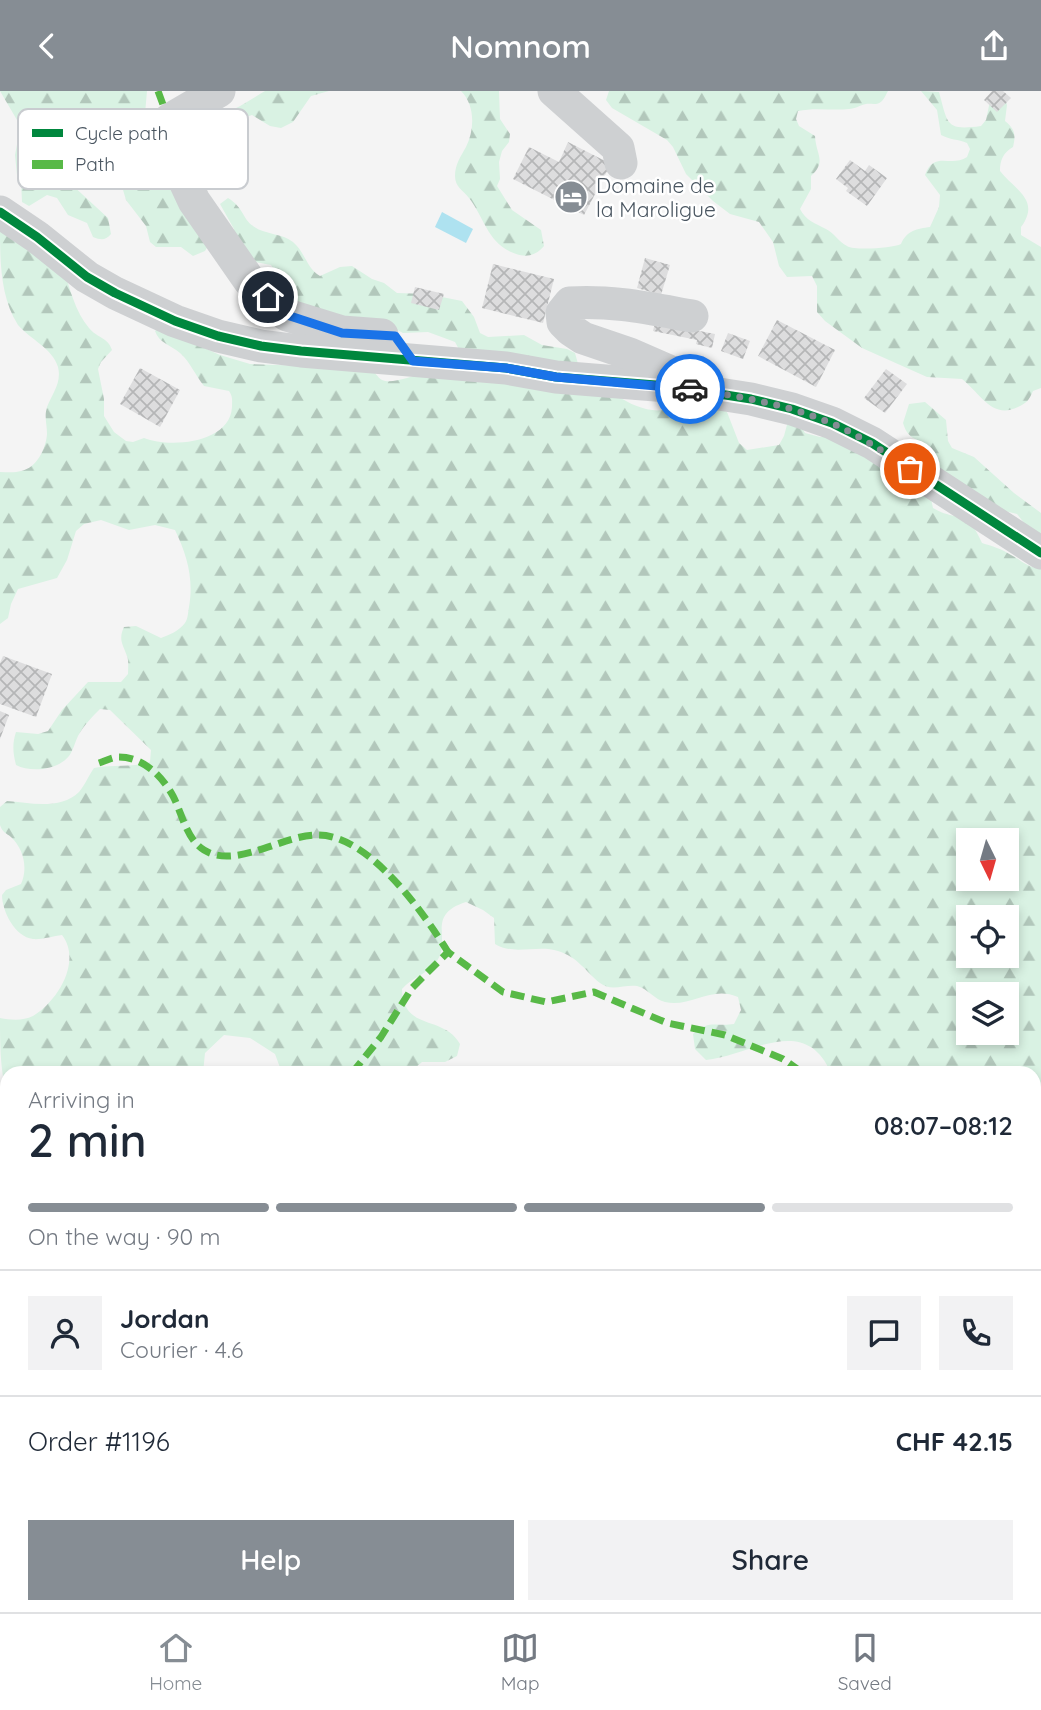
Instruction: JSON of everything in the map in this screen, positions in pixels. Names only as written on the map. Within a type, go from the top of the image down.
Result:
[{"type":"street","points":[[188,109],[219,91]]},
{"type":"street","points":[[554,91],[618,148],[621,163]]},
{"type":"street","points":[[188,189],[224,247],[249,280],[287,315],[342,333],[395,336],[413,361]]},
{"type":"street","points":[[0,212],[37,237],[87,277],[115,293],[175,321],[261,347],[506,368],[556,377],[694,389],[792,409],[832,423],[872,443],[1041,553]]},
{"type":"street","points":[[692,316],[595,302],[570,303],[562,313],[563,322],[583,338],[677,373],[694,383],[694,389]]},
{"type":"green space","points":[[0,91],[147,91],[145,109],[18,109],[18,139],[17,120]]},
{"type":"green space","points":[[265,91],[329,91],[311,96],[293,122],[281,128],[270,126],[252,115],[248,116],[248,109],[233,109]]},
{"type":"green space","points":[[461,91],[499,91],[500,119],[510,134],[499,162],[500,179],[497,186],[512,210],[541,230],[544,246],[533,254],[516,254],[496,242],[474,205],[456,183],[456,168],[469,140],[472,125],[469,103]]},
{"type":"green space","points":[[609,91],[888,91],[878,103],[851,109],[798,111],[796,119],[799,126],[815,136],[820,162],[811,176],[811,189],[800,209],[802,213],[851,248],[865,249],[901,244],[913,231],[930,227],[939,207],[940,195],[925,175],[929,167],[938,161],[961,160],[967,157],[970,149],[967,143],[941,135],[937,110],[921,91],[939,92],[950,123],[961,127],[981,126],[986,120],[990,101],[1004,96],[1007,105],[1005,121],[1013,130],[1014,139],[1013,147],[1003,157],[1000,171],[1027,202],[1028,210],[1021,227],[1021,235],[1041,247],[1041,388],[1033,391],[1021,406],[1001,410],[987,403],[962,379],[927,377],[862,348],[817,312],[817,286],[812,276],[787,277],[779,266],[773,242],[759,222],[730,214],[713,201],[686,174],[667,140],[612,108],[606,100]]},
{"type":"green space","points":[[18,139],[18,176],[17,175],[15,155]]},
{"type":"green space","points":[[21,189],[77,189],[108,218],[111,234],[103,239],[93,237],[87,223],[68,215],[57,198],[47,195],[29,206],[22,202]]},
{"type":"green space","points":[[123,189],[184,189],[208,246],[205,251],[193,256],[181,247],[156,247],[150,242],[146,226],[126,200]]},
{"type":"green space","points":[[228,198],[253,226],[293,242],[320,276],[340,267],[352,266],[397,293],[427,294],[462,301],[474,317],[480,333],[488,337],[524,335],[542,345],[567,349],[575,353],[580,371],[641,408],[663,410],[693,396],[727,412],[739,443],[747,450],[779,445],[788,421],[799,423],[805,433],[820,437],[840,437],[860,454],[931,499],[933,508],[967,521],[982,543],[1004,551],[1033,567],[1037,568],[1041,563],[1041,1066],[827,1066],[820,1055],[807,1045],[791,1041],[775,1042],[706,1060],[695,1049],[693,1034],[708,1025],[734,1024],[741,1010],[738,997],[719,994],[674,1003],[661,1001],[637,986],[604,986],[565,954],[550,949],[510,949],[495,944],[494,918],[466,902],[446,914],[442,928],[441,953],[437,961],[402,989],[409,1012],[444,1029],[460,1044],[457,1056],[445,1062],[422,1062],[417,1066],[279,1066],[275,1054],[250,1038],[224,1035],[205,1053],[204,1066],[2,1066],[0,1018],[25,1019],[42,1009],[51,1001],[64,980],[69,957],[68,945],[62,935],[36,939],[26,937],[15,928],[7,915],[2,895],[6,890],[21,884],[24,866],[19,847],[0,825],[0,807],[7,801],[45,804],[72,798],[94,768],[150,762],[151,750],[110,710],[100,709],[83,728],[64,761],[44,769],[29,769],[16,765],[13,749],[16,732],[38,734],[48,731],[62,710],[88,682],[121,682],[128,674],[128,658],[121,639],[124,627],[136,626],[161,638],[174,632],[187,620],[191,587],[186,558],[175,530],[155,525],[129,530],[101,520],[84,524],[76,531],[67,560],[57,578],[18,589],[8,618],[0,624],[0,472],[27,469],[40,457],[47,434],[46,411],[58,383],[59,373],[55,360],[18,325],[12,314],[2,278],[0,227],[63,266],[73,299],[84,322],[105,340],[112,350],[98,369],[104,399],[104,416],[114,432],[126,441],[133,442],[144,438],[168,443],[197,440],[221,429],[229,419],[232,397],[229,391],[204,386],[184,357],[159,338],[155,331],[159,328],[220,355],[250,364],[371,368],[382,380],[389,381],[422,373],[462,355],[455,342],[428,332],[403,333],[384,323],[341,319],[282,296],[277,274],[271,265],[250,261],[234,243],[234,229],[220,204]]},
{"type":"green space","points":[[925,402],[946,420],[948,441],[952,448],[974,457],[1041,513],[1041,539],[1017,514],[993,508],[936,469],[931,451],[909,434],[903,423],[909,404]]},
{"type":"water","points":[[442,212],[473,229],[466,243],[435,227]]},
{"type":"building","points":[[992,91],[1003,91],[1011,98],[997,112],[984,100]]},
{"type":"building","name":"Domaine de la Maroligue","points":[[568,142],[611,164],[584,215],[513,179],[529,147],[559,162]]},
{"type":"building","points":[[850,160],[865,171],[869,165],[887,178],[867,206],[846,191],[848,188],[836,179]]},
{"type":"building","points":[[645,258],[670,265],[661,295],[637,288]]},
{"type":"building","points":[[493,264],[554,279],[543,323],[482,308]]},
{"type":"building","points":[[415,287],[444,294],[439,310],[411,303]]},
{"type":"building","points":[[777,320],[835,350],[816,387],[758,356]]},
{"type":"building","points":[[655,322],[715,334],[712,348],[696,344],[697,340],[653,331]]},
{"type":"building","points":[[728,333],[750,341],[743,359],[721,351]]},
{"type":"building","points":[[140,368],[180,390],[160,427],[120,404]]},
{"type":"building","points":[[886,369],[907,384],[885,413],[864,398]]},
{"type":"building","points":[[3,656],[52,674],[36,717],[0,704],[0,663]]},
{"type":"building","points":[[0,711],[9,715],[0,739]]},
{"type":"marked path","points":[[158,91],[165,109]]},
{"type":"marked path","points":[[99,763],[117,757],[128,758],[151,769],[173,796],[193,839],[204,850],[217,855],[245,854],[305,836],[318,835],[337,838],[356,848],[375,861],[409,897],[448,952]]},
{"type":"marked path","points":[[358,1066],[381,1037],[412,988],[448,952],[503,992],[546,1002],[594,992],[667,1023],[725,1035],[783,1059],[793,1066]]},
{"type":"cycle path","points":[[0,212],[37,237],[87,277],[115,293],[175,321],[218,336],[261,346],[301,351],[506,368],[556,377],[668,386],[751,399],[792,409],[832,423],[872,443],[1041,553]]},
{"type":"way so far","points":[[690,389],[751,399],[832,423],[872,443],[910,469]]},
{"type":"place","name":"Domaine de la Maroligue","points":[[571,197]]},
{"type":"route","points":[[268,297],[287,315],[342,333],[395,336],[413,361],[506,368],[556,377],[690,389]]}]
